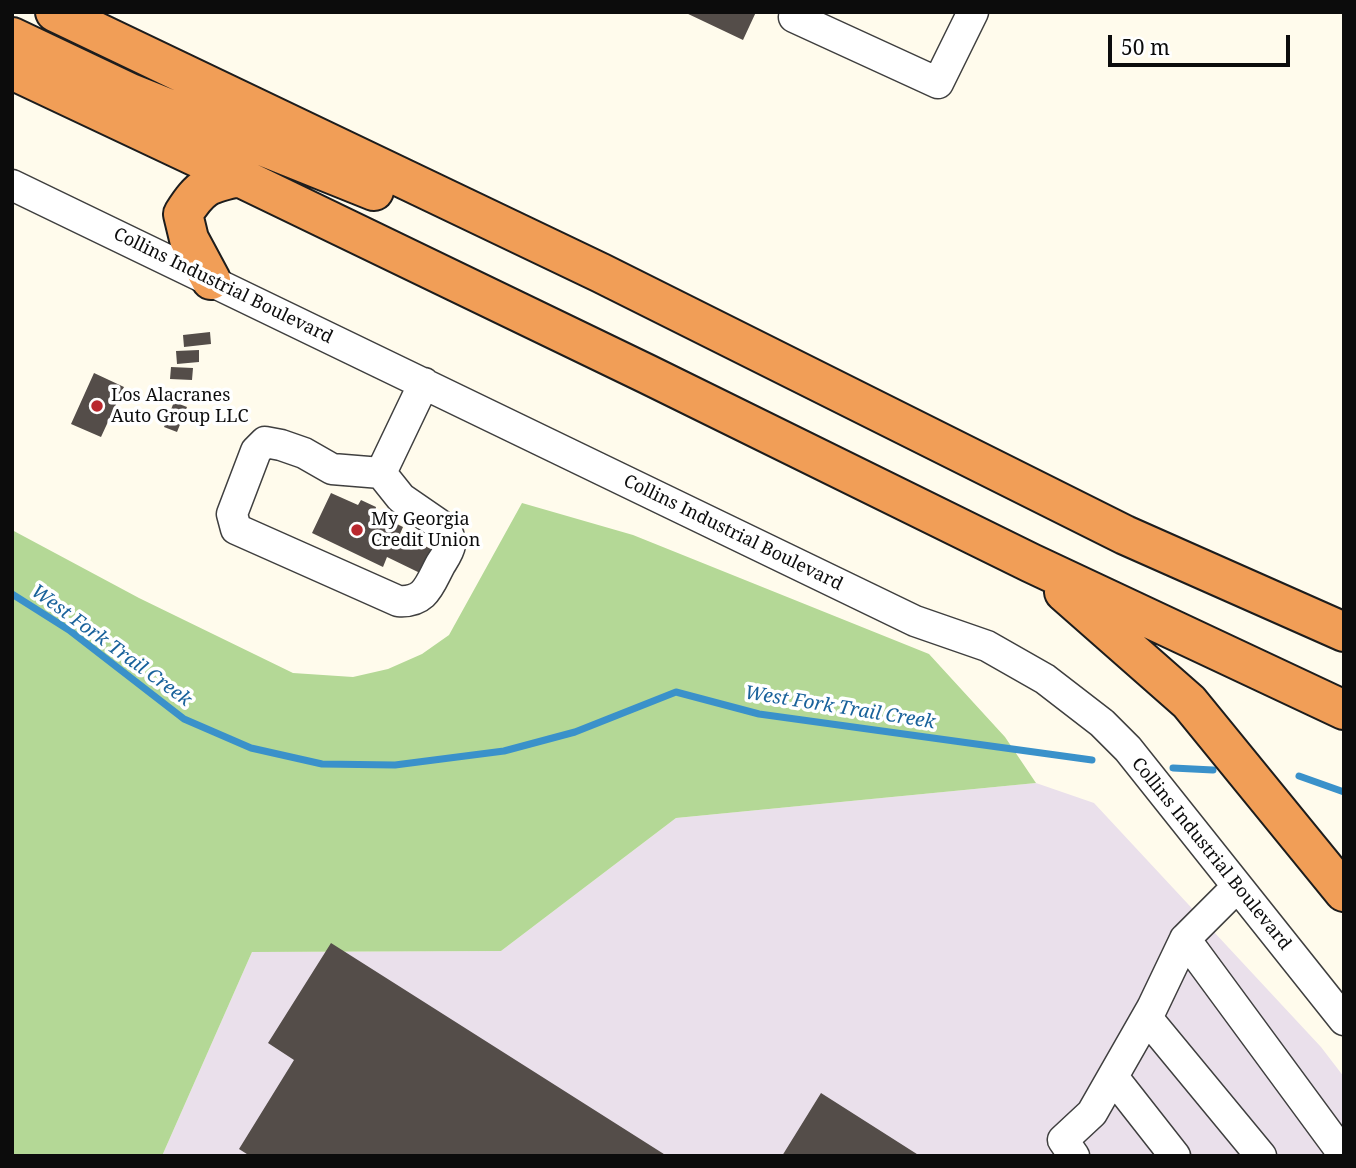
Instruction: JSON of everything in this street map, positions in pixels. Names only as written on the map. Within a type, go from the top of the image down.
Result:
[{"type":"highway","points":[[62,14],[660,302],[1125,536],[1344,632]]},
{"type":"highway","points":[[12,37],[130,93],[404,202],[491,220]]},
{"type":"highway","points":[[12,70],[659,380],[1031,563],[1344,710]]},
{"type":"highway","points":[[211,280],[189,239],[183,214],[195,195],[214,183],[239,177]]},
{"type":"highway","points":[[1031,563],[1189,702],[1344,892]]},
{"type":"street","points":[[794,17],[938,83],[973,12]]},
{"type":"street","name":"Collins Industrial Boulevard","points":[[12,185],[915,621],[987,646],[1045,678],[1102,723],[1128,749],[1344,1020]]},
{"type":"street","points":[[381,473],[424,383]]},
{"type":"street","points":[[265,442],[304,453],[332,469],[381,473],[401,498],[446,529],[449,538],[450,546],[429,587],[424,595],[417,599],[398,601],[236,530],[232,514],[256,451],[265,442]]},
{"type":"street","points":[[1074,1156],[1063,1140],[1092,1113],[1147,1018],[1185,939],[1237,887]]},
{"type":"street","points":[[1185,939],[1344,1155]]},
{"type":"street","points":[[1147,1018],[1261,1156]]},
{"type":"street","points":[[1113,1077],[1175,1156]]},
{"type":"shaded area","points":[[1036,783],[1094,803],[1321,1047],[1344,1077],[1344,1156],[162,1156],[252,952],[501,951],[676,818]]},
{"type":"green space","points":[[522,503],[633,535],[929,654],[1005,737],[1036,783],[676,818],[501,951],[252,952],[162,1156],[12,1156],[12,530],[139,598],[293,673],[353,677],[388,669],[422,654],[449,635]]},
{"type":"building","points":[[684,12],[756,12],[743,40]]},
{"type":"building","points":[[210,332],[211,344],[184,347],[183,335]]},
{"type":"building","points":[[199,350],[199,362],[177,364],[176,351]]},
{"type":"building","points":[[171,367],[193,368],[192,380],[170,379]]},
{"type":"building","name":"Los Alacranes Auto Group LLC","points":[[94,373],[124,387],[101,437],[71,424]]},
{"type":"building","points":[[174,402],[187,407],[177,432],[164,427]]},
{"type":"building","name":"My Georgia Credit Union","points":[[331,493],[358,505],[361,500],[376,507],[375,513],[403,527],[400,534],[431,549],[420,573],[387,557],[383,567],[312,533]]},
{"type":"building","points":[[331,943],[667,1156],[250,1156],[239,1149],[294,1060],[268,1043]]},
{"type":"building","points":[[821,1093],[920,1156],[782,1156]]},
{"type":"waterway","name":"West Fork Trail Creek","points":[[12,594],[69,630],[184,719],[251,748],[322,764],[395,765],[504,751],[575,732],[676,692],[759,714],[1092,760]]},
{"type":"waterway","name":"West Fork Trail Creek","points":[[1173,768],[1213,770]]},
{"type":"waterway","name":"West Fork Trail Creek","points":[[1299,776],[1344,792]]},
{"type":"place","name":"Los Alacranes Auto Group LLC","points":[[97,406]]},
{"type":"place","name":"My Georgia Credit Union","points":[[357,530]]}]
